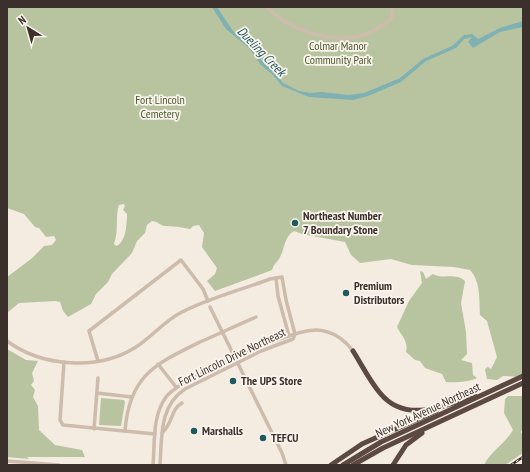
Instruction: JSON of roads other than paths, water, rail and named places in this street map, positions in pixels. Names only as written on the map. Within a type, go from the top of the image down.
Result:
[{"type":"highway","points":[[353,351],[380,394],[398,407],[411,410],[428,410],[497,388]]},
{"type":"highway","name":"New York Avenue Northeast","points":[[343,465],[381,442],[523,376]]},
{"type":"highway","name":"New York Avenue Northeast","points":[[353,465],[376,452],[523,383]]},
{"type":"highway","points":[[331,465],[367,442],[465,399]]},
{"type":"highway","points":[[394,465],[401,451],[412,440],[462,411]]},
{"type":"street","points":[[267,7],[282,19],[304,30],[326,36],[346,38],[364,35],[381,27],[392,17],[393,13],[391,7]]},
{"type":"street","points":[[98,360],[89,331],[180,260],[203,289],[208,301]]},
{"type":"street","name":"Fort Lincoln Drive Northeast","points":[[160,465],[165,412],[176,395],[185,389],[264,350],[290,342],[295,334],[286,300],[282,277],[276,278],[278,296],[289,336]]},
{"type":"street","points":[[7,340],[34,355],[64,362],[98,360],[127,352],[141,344],[176,315],[208,301],[276,278]]},
{"type":"street","points":[[210,307],[286,465]]},
{"type":"street","points":[[124,431],[127,412],[132,397],[144,377],[158,364],[222,331],[256,317]]},
{"type":"street","name":"Fort Lincoln Drive Northeast","points":[[153,465],[157,418],[161,406],[176,387],[264,344],[313,330],[328,332],[341,338],[353,351]]},
{"type":"street","points":[[64,362],[61,423],[66,426],[155,434]]},
{"type":"street","points":[[158,364],[176,387]]},
{"type":"street","points":[[94,429],[98,378]]},
{"type":"street","points":[[97,393],[132,397]]},
{"type":"street","points":[[162,433],[170,425],[176,408],[182,403]]},
{"type":"street","points":[[7,461],[59,465]]},
{"type":"water","points":[[212,7],[217,7],[233,31],[254,48],[262,61],[273,70],[283,83],[299,91],[310,93],[322,92],[348,95],[364,93],[400,78],[423,59],[452,46],[464,35],[472,34],[478,39],[500,28],[523,21],[523,27],[500,32],[473,48],[468,42],[472,37],[464,39],[456,48],[426,61],[401,82],[368,96],[353,100],[309,97],[282,86],[273,75],[261,65],[249,48],[226,29]]},
{"type":"railway","points":[[511,465],[523,457]]},
{"type":"place","name":"Northeast Number 7 Boundary Stone","points":[[295,223]]},
{"type":"place","name":"Premium Distributors","points":[[346,293]]},
{"type":"place","name":"The UPS Store","points":[[233,381]]},
{"type":"place","name":"Marshalls","points":[[194,431]]},
{"type":"place","name":"TEFCU","points":[[263,438]]},
{"type":"park label","name":"Colmar Manor Community Park","points":[[338,53]]},
{"type":"park label","name":"Fort Lincoln Cemetery","points":[[160,107]]},
{"type":"water label","name":"Dueling Creek","points":[[262,51]]}]
